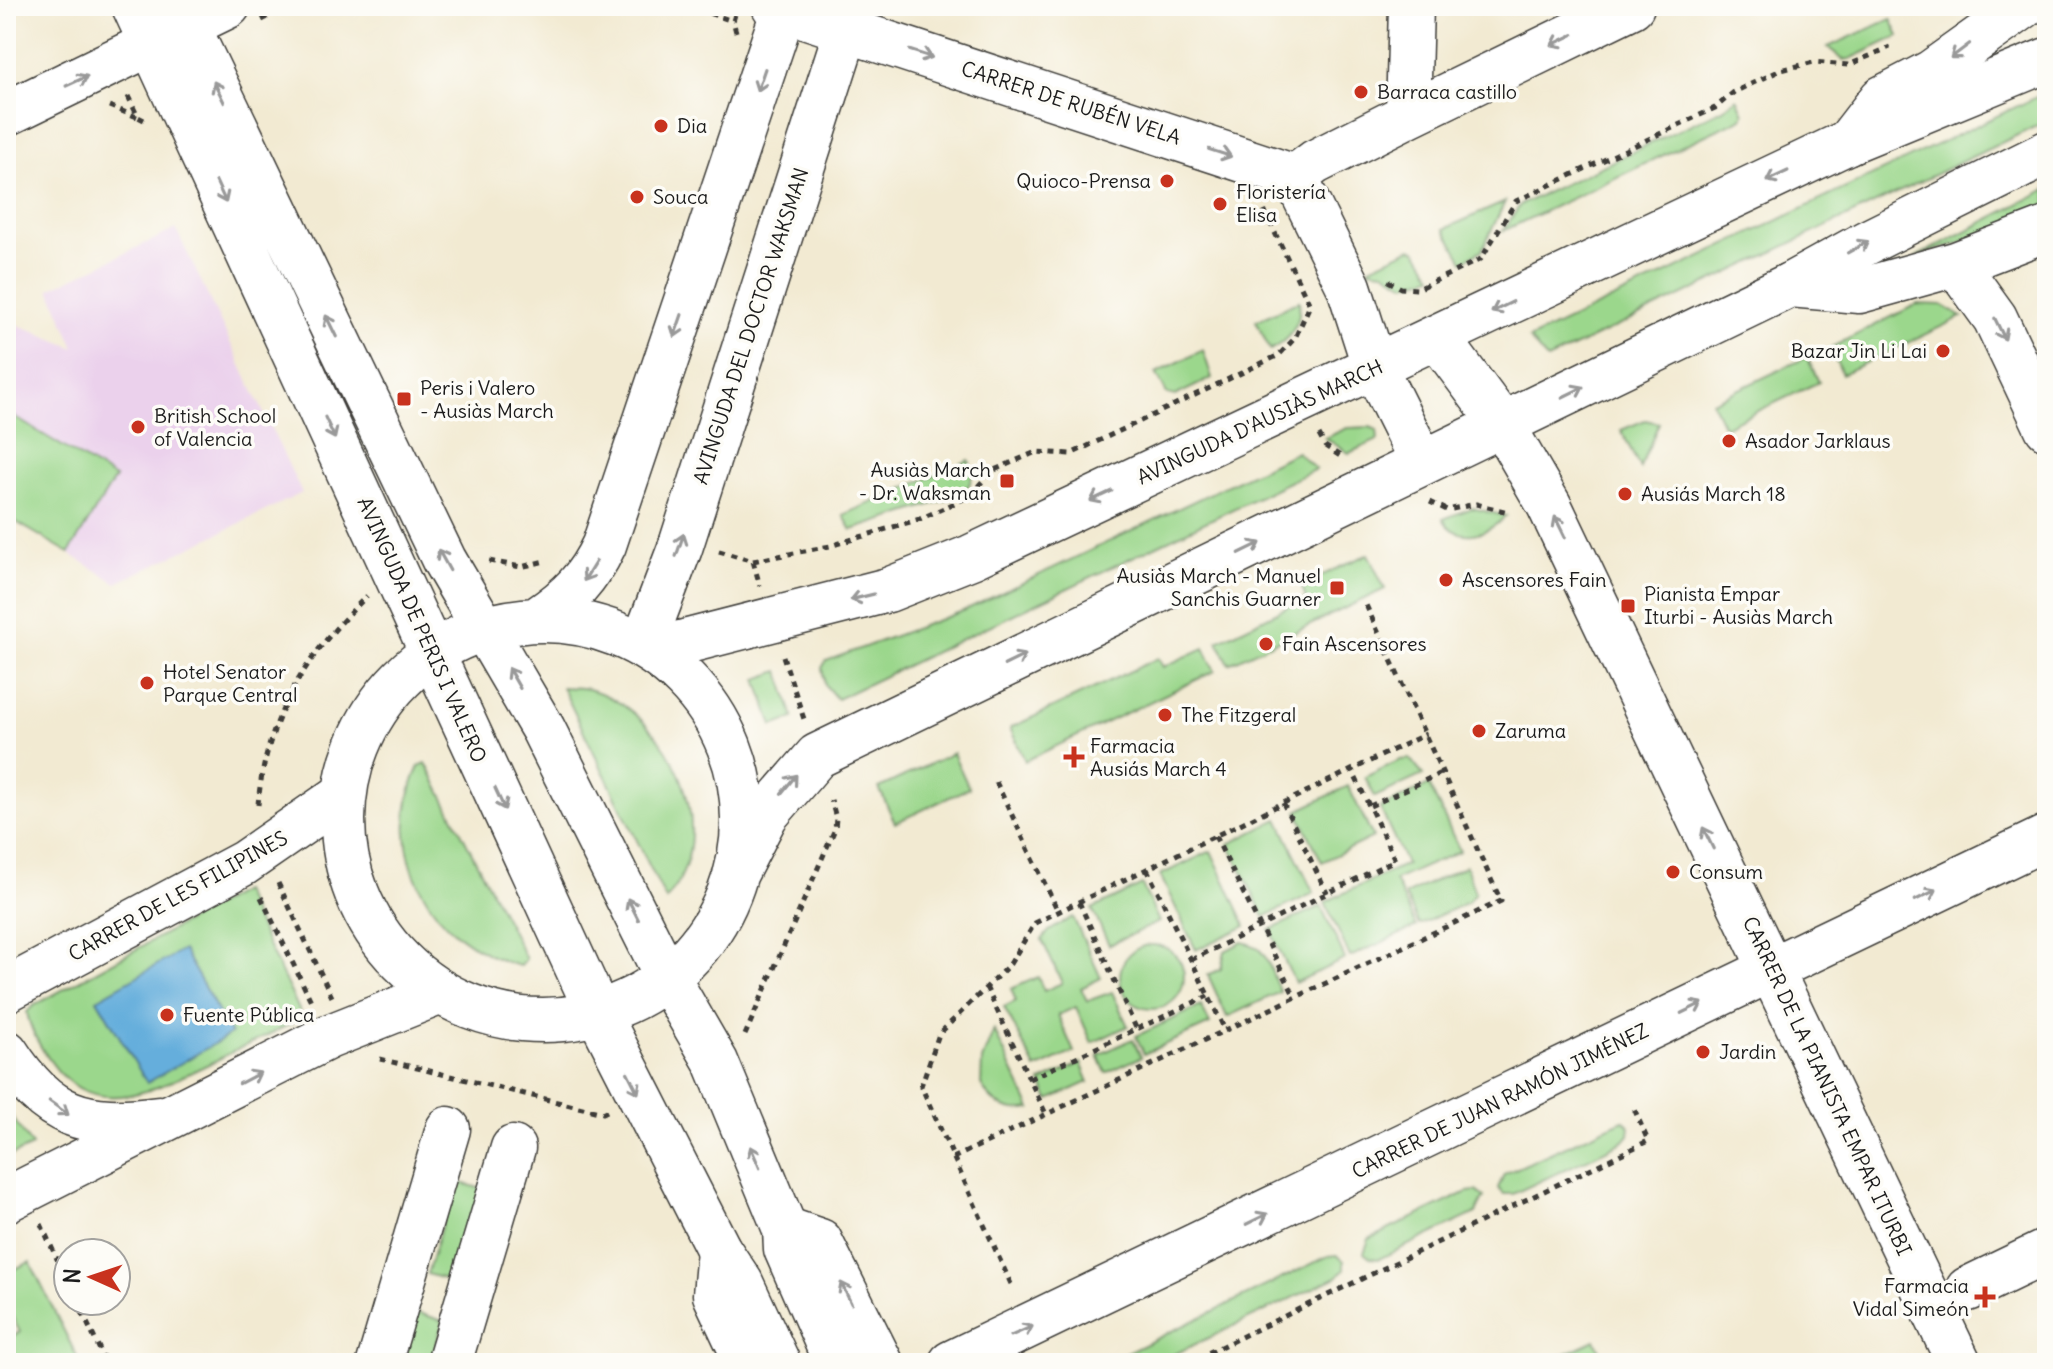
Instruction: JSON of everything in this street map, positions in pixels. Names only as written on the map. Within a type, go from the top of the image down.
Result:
[{"type":"main road","name":"AVINGUDA DE PERIS I VALERO","points":[[134,6],[173,26],[444,560],[543,729],[668,979],[716,1062],[785,1229],[786,1249],[836,1363]]},
{"type":"main road","points":[[6,114],[173,26],[228,6]]},
{"type":"main road","points":[[1408,115],[1411,6]]},
{"type":"main road","name":"AVINGUDA D'AUSIÀS MARCH","points":[[1848,142],[1882,98],[1932,72],[2024,6]]},
{"type":"main road","points":[[539,618],[571,596],[591,574],[604,545],[781,7]]},
{"type":"main road","name":"CARRER DE RUBÉN VELA","points":[[781,7],[853,17],[1295,177]]},
{"type":"main road","points":[[1422,462],[1375,368],[1349,287],[1295,177],[1315,162],[1617,10]]},
{"type":"main road","name":"AVINGUDA DEL DOCTOR WAKSMAN","points":[[648,647],[853,17]]},
{"type":"main road","name":"AVINGUDA DE PERIS I VALERO","points":[[173,26],[432,652],[598,1013],[719,1250],[741,1283],[778,1363]]},
{"type":"main road","name":"AVINGUDA D'AUSIÀS MARCH","points":[[648,647],[888,590],[971,557],[1848,142],[2047,60]]},
{"type":"main road","points":[[735,875],[742,830],[741,787],[731,747],[712,710],[685,677],[648,647],[606,628],[574,620],[539,618],[485,627],[432,652],[409,670],[373,714],[355,753],[344,794],[346,846],[363,908],[383,941],[410,969],[441,992],[501,1016],[566,1019],[598,1013],[635,1000],[668,979],[698,949],[721,914],[735,875],[766,815],[817,756],[1790,285],[1866,243],[2047,153]]},
{"type":"main road","points":[[1790,285],[1859,291],[1956,264],[2047,229]]},
{"type":"main road","points":[[1956,264],[1995,318],[2047,428]]},
{"type":"main road","name":"CARRER DE LA PIANISTA EMPAR ITURBI","points":[[1438,338],[1502,424],[1549,505],[1959,1363]]},
{"type":"main road","name":"CARRER DE LES FILIPINES","points":[[6,990],[259,867],[344,794]]},
{"type":"main road","name":"CARRER DE JUAN RAMÓN JIMÉNEZ","points":[[951,1363],[2047,837]]},
{"type":"main road","points":[[15,1196],[180,1115],[332,1020],[441,992]]},
{"type":"main road","points":[[6,1052],[27,1085],[70,1116],[126,1122],[180,1115]]},
{"type":"main road","points":[[379,1363],[448,1129]]},
{"type":"main road","points":[[449,1363],[513,1148]]},
{"type":"main road","points":[[785,1229],[820,1241],[881,1363]]},
{"type":"main road","points":[[719,1250],[715,1295],[747,1363]]},
{"type":"main road","points":[[1968,1289],[2047,1251]]},
{"type":"path","points":[[687,6],[733,21]]},
{"type":"path","points":[[680,548],[730,551],[753,561],[830,546],[920,519],[968,497],[992,471],[1036,452],[1071,454],[1279,355],[1295,338],[1310,305],[1375,277],[1401,288],[1418,289],[1481,259],[1516,201],[1715,108],[1734,92],[1781,70],[1814,62],[1849,65],[1897,43]]},
{"type":"path","points":[[1256,194],[1310,305]]},
{"type":"path","points":[[1321,440],[1344,458]]},
{"type":"path","points":[[444,560],[464,555],[521,567],[546,561],[569,540],[604,545]]},
{"type":"path","points":[[745,1036],[835,829],[836,818],[753,561]]},
{"type":"path","points":[[372,591],[311,656],[278,714],[260,778],[257,823],[259,867],[332,1020],[362,1061],[382,1058],[603,1113]]},
{"type":"path","points":[[953,1158],[1501,901],[1365,603]]},
{"type":"path","points":[[1011,1284],[921,1086],[939,1034],[1010,964],[1035,923],[1426,734]]},
{"type":"path","points":[[1191,960],[1395,860],[1352,770]]},
{"type":"path","points":[[1370,806],[1443,772]]},
{"type":"path","points":[[996,782],[1058,912]]},
{"type":"path","points":[[1283,803],[1327,893]]},
{"type":"path","points":[[1215,836],[1295,997]]},
{"type":"path","points":[[259,867],[332,1020]]},
{"type":"path","points":[[1147,869],[1225,1030]]},
{"type":"path","points":[[1079,902],[1137,1029]]},
{"type":"path","points":[[986,987],[1046,1114]]},
{"type":"path","points":[[1029,1079],[1208,996]]},
{"type":"path","points":[[1187,1363],[1648,1141],[1633,1106]]},
{"type":"path","points":[[15,1196],[52,1257]]},
{"type":"path","points":[[84,1317],[106,1363]]},
{"type":"shaded area","name":"British School of Valencia","points":[[176,229],[302,493],[117,583],[6,515],[6,320],[75,348],[50,289]]},
{"type":"green space","points":[[1891,19],[1899,36],[1850,59],[1843,60],[1828,47]]},
{"type":"green space","points":[[2047,92],[2047,121],[1547,360],[1529,339]]},
{"type":"green space","points":[[1737,98],[1744,113],[1742,118],[1503,231],[1520,205],[1723,109]]},
{"type":"green space","points":[[2047,189],[2047,214],[1916,257]]},
{"type":"green space","points":[[1505,202],[1482,250],[1463,261],[1444,229]]},
{"type":"green space","points":[[1411,248],[1417,250],[1433,276],[1406,284],[1384,271],[1366,269]]},
{"type":"green space","points":[[1299,301],[1293,330],[1270,350],[1256,321]]},
{"type":"green space","points":[[1917,304],[1942,305],[1962,317],[1842,374],[1830,348]]},
{"type":"green space","points":[[1203,350],[1212,378],[1175,396],[1167,394],[1156,373]]},
{"type":"green space","points":[[1807,357],[1819,382],[1724,427],[1712,402]]},
{"type":"green space","points":[[6,412],[115,478],[69,553],[6,516]]},
{"type":"green space","points":[[1645,420],[1659,423],[1640,468],[1621,430]]},
{"type":"green space","points":[[1370,427],[1377,430],[1378,440],[1349,453],[1325,438],[1347,428]]},
{"type":"green space","points":[[1297,452],[1316,469],[837,699],[825,685],[822,668],[826,661],[963,611]]},
{"type":"green space","points":[[969,460],[971,480],[958,496],[852,530],[843,515]]},
{"type":"green space","points":[[1472,508],[1506,516],[1490,528],[1473,534],[1457,532],[1443,519]]},
{"type":"green space","points":[[1368,554],[1385,589],[1229,664],[1218,641],[1306,598],[1301,585]]},
{"type":"green space","points":[[1204,648],[1215,671],[1025,761],[1010,728],[1158,658],[1163,667]]},
{"type":"green space","points":[[779,671],[794,718],[773,726],[757,679]]},
{"type":"green space","points":[[562,687],[592,690],[621,704],[646,724],[666,750],[681,779],[690,810],[691,842],[683,872],[666,900]]},
{"type":"green space","points":[[953,753],[969,788],[895,823],[879,788]]},
{"type":"green space","points":[[1410,759],[1423,775],[1375,797],[1365,777],[1400,760]]},
{"type":"green space","points":[[426,763],[526,959],[520,966],[488,954],[461,937],[438,915],[421,890],[410,861],[406,830],[408,798],[419,766]]},
{"type":"green space","points":[[1429,785],[1460,851],[1395,880],[1416,927],[1350,957],[1325,902],[1406,864],[1380,808]]},
{"type":"green space","points":[[1348,786],[1373,837],[1322,862],[1297,811]]},
{"type":"green space","points":[[1278,819],[1314,893],[1264,917],[1229,844]]},
{"type":"green space","points":[[1211,851],[1246,926],[1196,950],[1160,875]]},
{"type":"green space","points":[[1466,866],[1475,893],[1468,902],[1419,925],[1405,895]]},
{"type":"green space","points":[[1142,885],[1159,922],[1109,945],[1092,909]]},
{"type":"green space","points":[[242,891],[303,1018],[173,1081],[130,1095],[108,1096],[88,1092],[69,1081],[39,1044],[27,1012]]},
{"type":"green space","points":[[1321,906],[1345,959],[1295,983],[1270,930]]},
{"type":"green space","points":[[1073,917],[1101,978],[1081,988],[1087,1001],[1112,992],[1128,1026],[1092,1043],[1076,1007],[1058,1015],[1074,1052],[1036,1069],[1004,1007],[1016,1001],[1011,989],[1038,977],[1044,991],[1062,983],[1042,940],[1049,931]]},
{"type":"green space","points":[[1242,942],[1258,948],[1263,954],[1280,992],[1227,1017],[1208,975],[1221,969],[1225,951]]},
{"type":"green space","points":[[1146,945],[1158,945],[1175,954],[1182,965],[1182,989],[1175,1000],[1158,1009],[1146,1009],[1134,1004],[1125,995],[1120,983],[1120,971],[1125,959],[1134,950]]},
{"type":"green space","points":[[1201,1006],[1210,1024],[1144,1054],[1136,1036]]},
{"type":"green space","points":[[994,1030],[1031,1109],[1008,1109],[990,1097],[981,1085],[982,1060]]},
{"type":"green space","points":[[1133,1039],[1141,1057],[1106,1073],[1098,1055]]},
{"type":"green space","points":[[1081,1063],[1089,1082],[1049,1100],[1041,1082]]},
{"type":"green space","points":[[6,1108],[32,1146],[6,1158]]},
{"type":"green space","points":[[1623,1120],[1630,1126],[1629,1135],[1623,1142],[1513,1194],[1504,1194],[1498,1188],[1504,1174]]},
{"type":"green space","points":[[455,1181],[482,1189],[454,1282],[427,1274]]},
{"type":"green space","points":[[1476,1191],[1484,1197],[1476,1213],[1379,1259],[1370,1258],[1364,1253],[1369,1239],[1467,1192]]},
{"type":"green space","points":[[1337,1255],[1344,1261],[1344,1270],[1337,1277],[1156,1363],[1106,1363],[1328,1256]]},
{"type":"green space","points":[[30,1262],[52,1306],[52,1317],[57,1317],[80,1363],[6,1363],[6,1339],[20,1332],[6,1305],[6,1273]]},
{"type":"green space","points":[[416,1312],[443,1321],[431,1363],[401,1363]]},
{"type":"green space","points":[[1595,1340],[1606,1363],[1545,1363]]},
{"type":"water","points":[[183,950],[231,1034],[147,1083],[97,999]]},
{"type":"place","name":"Barraca castillo","points":[[1361,92]]},
{"type":"place","name":"Dia","points":[[661,126]]},
{"type":"place","name":"Quioco-Prensa","points":[[1167,181]]},
{"type":"place","name":"Souca","points":[[637,197]]},
{"type":"place","name":"Floristería Elisa","points":[[1220,204]]},
{"type":"place","name":"Bazar Jin Li Lai","points":[[1943,351]]},
{"type":"place","name":"Peris i Valero - Ausiàs March","points":[[404,399]]},
{"type":"place","name":"British School of Valencia","points":[[138,427]]},
{"type":"place","name":"Asador Jarklaus","points":[[1729,441]]},
{"type":"place","name":"Ausiàs March - Dr. Waksman","points":[[1007,481]]},
{"type":"place","name":"Ausiás March 18","points":[[1625,494]]},
{"type":"place","name":"Ascensores Fain","points":[[1446,580]]},
{"type":"place","name":"Ausiàs March - Manuel Sanchis Guarner","points":[[1337,588]]},
{"type":"place","name":"Pianista Empar Iturbi - Ausiàs March","points":[[1628,606]]},
{"type":"place","name":"Fain Ascensores","points":[[1266,644]]},
{"type":"place","name":"Hotel Senator Parque Central","points":[[147,683]]},
{"type":"place","name":"The Fitzgeral","points":[[1165,715]]},
{"type":"place","name":"Zaruma","points":[[1479,731]]},
{"type":"place","name":"Farmacia Ausiás March 4","points":[[1074,757]]},
{"type":"place","name":"Consum","points":[[1673,872]]},
{"type":"place","name":"Fuente Pública","points":[[167,1015]]},
{"type":"place","name":"Jardin","points":[[1703,1052]]},
{"type":"place","name":"Farmacia Vidal Simeón","points":[[1985,1297]]}]
